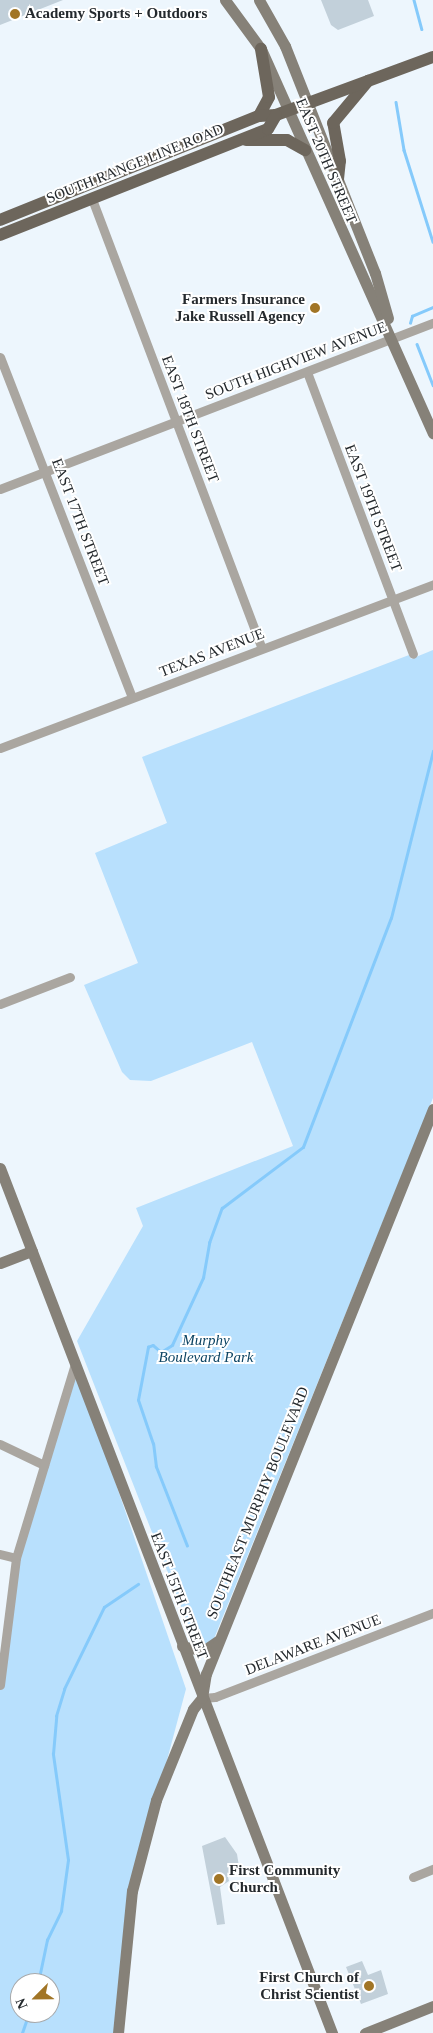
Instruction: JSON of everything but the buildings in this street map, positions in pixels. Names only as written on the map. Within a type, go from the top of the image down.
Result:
[{"type":"main road","name":"EAST 20TH STREET","points":[[225,0],[262,49],[364,284],[394,339],[433,433]]},
{"type":"main road","name":"EAST 20TH STREET","points":[[259,0],[285,46],[308,103],[375,273],[394,339]]},
{"type":"main road","points":[[259,116],[269,97],[262,49]]},
{"type":"main road","name":"SOUTH RANGE LINE ROAD","points":[[0,220],[259,116],[276,115],[433,57]]},
{"type":"main road","points":[[338,179],[336,115],[369,80]]},
{"type":"main road","name":"SOUTH RANGE LINE ROAD","points":[[0,235],[268,129],[276,115]]},
{"type":"main road","points":[[241,140],[288,140],[305,150]]},
{"type":"main road","name":"SOUTHEAST MURPHY BOULEVARD","points":[[118,2033],[132,1891],[156,1800],[193,1709],[202,1698],[206,1674],[220,1638],[433,1108]]},
{"type":"main road","name":"EAST 15TH STREET","points":[[0,1168],[332,2033]]},
{"type":"main road","points":[[0,1263],[32,1251]]},
{"type":"main road","points":[[182,1646],[203,1651],[220,1638]]},
{"type":"main road","points":[[365,2033],[433,2006]]},
{"type":"street","name":"EAST 18TH STREET","points":[[92,199],[262,648]]},
{"type":"street","name":"SOUTH HIGHVIEW AVENUE","points":[[0,489],[433,323]]},
{"type":"street","name":"EAST 17TH STREET","points":[[0,356],[132,697]]},
{"type":"street","name":"EAST 19TH STREET","points":[[307,372],[413,654]]},
{"type":"street","name":"TEXAS AVENUE","points":[[0,747],[433,584]]},
{"type":"street","points":[[0,1004],[70,977]]},
{"type":"street","points":[[0,1683],[16,1558],[75,1364]]},
{"type":"street","points":[[0,1444],[44,1465]]},
{"type":"street","points":[[0,1554],[16,1558]]},
{"type":"street","name":"DELAWARE AVENUE","points":[[202,1698],[216,1697],[433,1613]]},
{"type":"street","points":[[413,1877],[433,1869]]},
{"type":"green space","name":"Murphy Boulevard Park","points":[[433,650],[433,1098],[213,1641],[197,1647],[77,1341],[143,1226],[136,1208],[293,1146],[252,1042],[151,1081],[130,1080],[122,1072],[84,985],[138,963],[95,853],[167,823],[142,757],[409,655],[411,659]]},
{"type":"green space","points":[[75,1364],[186,1689],[132,1891],[118,2033],[0,2033],[0,1685],[16,1558]]},
{"type":"waterway","points":[[414,0],[422,29]]},
{"type":"waterway","points":[[396,102],[404,150],[433,242]]},
{"type":"waterway","points":[[410,323],[412,316],[433,307]]},
{"type":"waterway","points":[[417,344],[433,385]]},
{"type":"waterway","points":[[187,1546],[156,1467],[153,1444],[138,1400],[148,1347],[153,1345],[161,1352],[172,1345],[203,1278],[209,1243],[222,1208],[303,1147],[391,918],[433,751]]},
{"type":"waterway","points":[[40,1973],[47,1940],[61,1911],[68,1860],[53,1754],[56,1716],[64,1689],[104,1607],[138,1584]]},
{"type":"waterway","points":[[22,2033],[26,2023]]},
{"type":"place","name":"Academy Sports + Outdoors","points":[[15,14]]},
{"type":"place","name":"Farmers Insurance Jake Russell Agency","points":[[315,308]]},
{"type":"place","name":"First Community Church","points":[[219,1879]]},
{"type":"place","name":"First Church of Christ Scientist","points":[[369,1986]]}]
